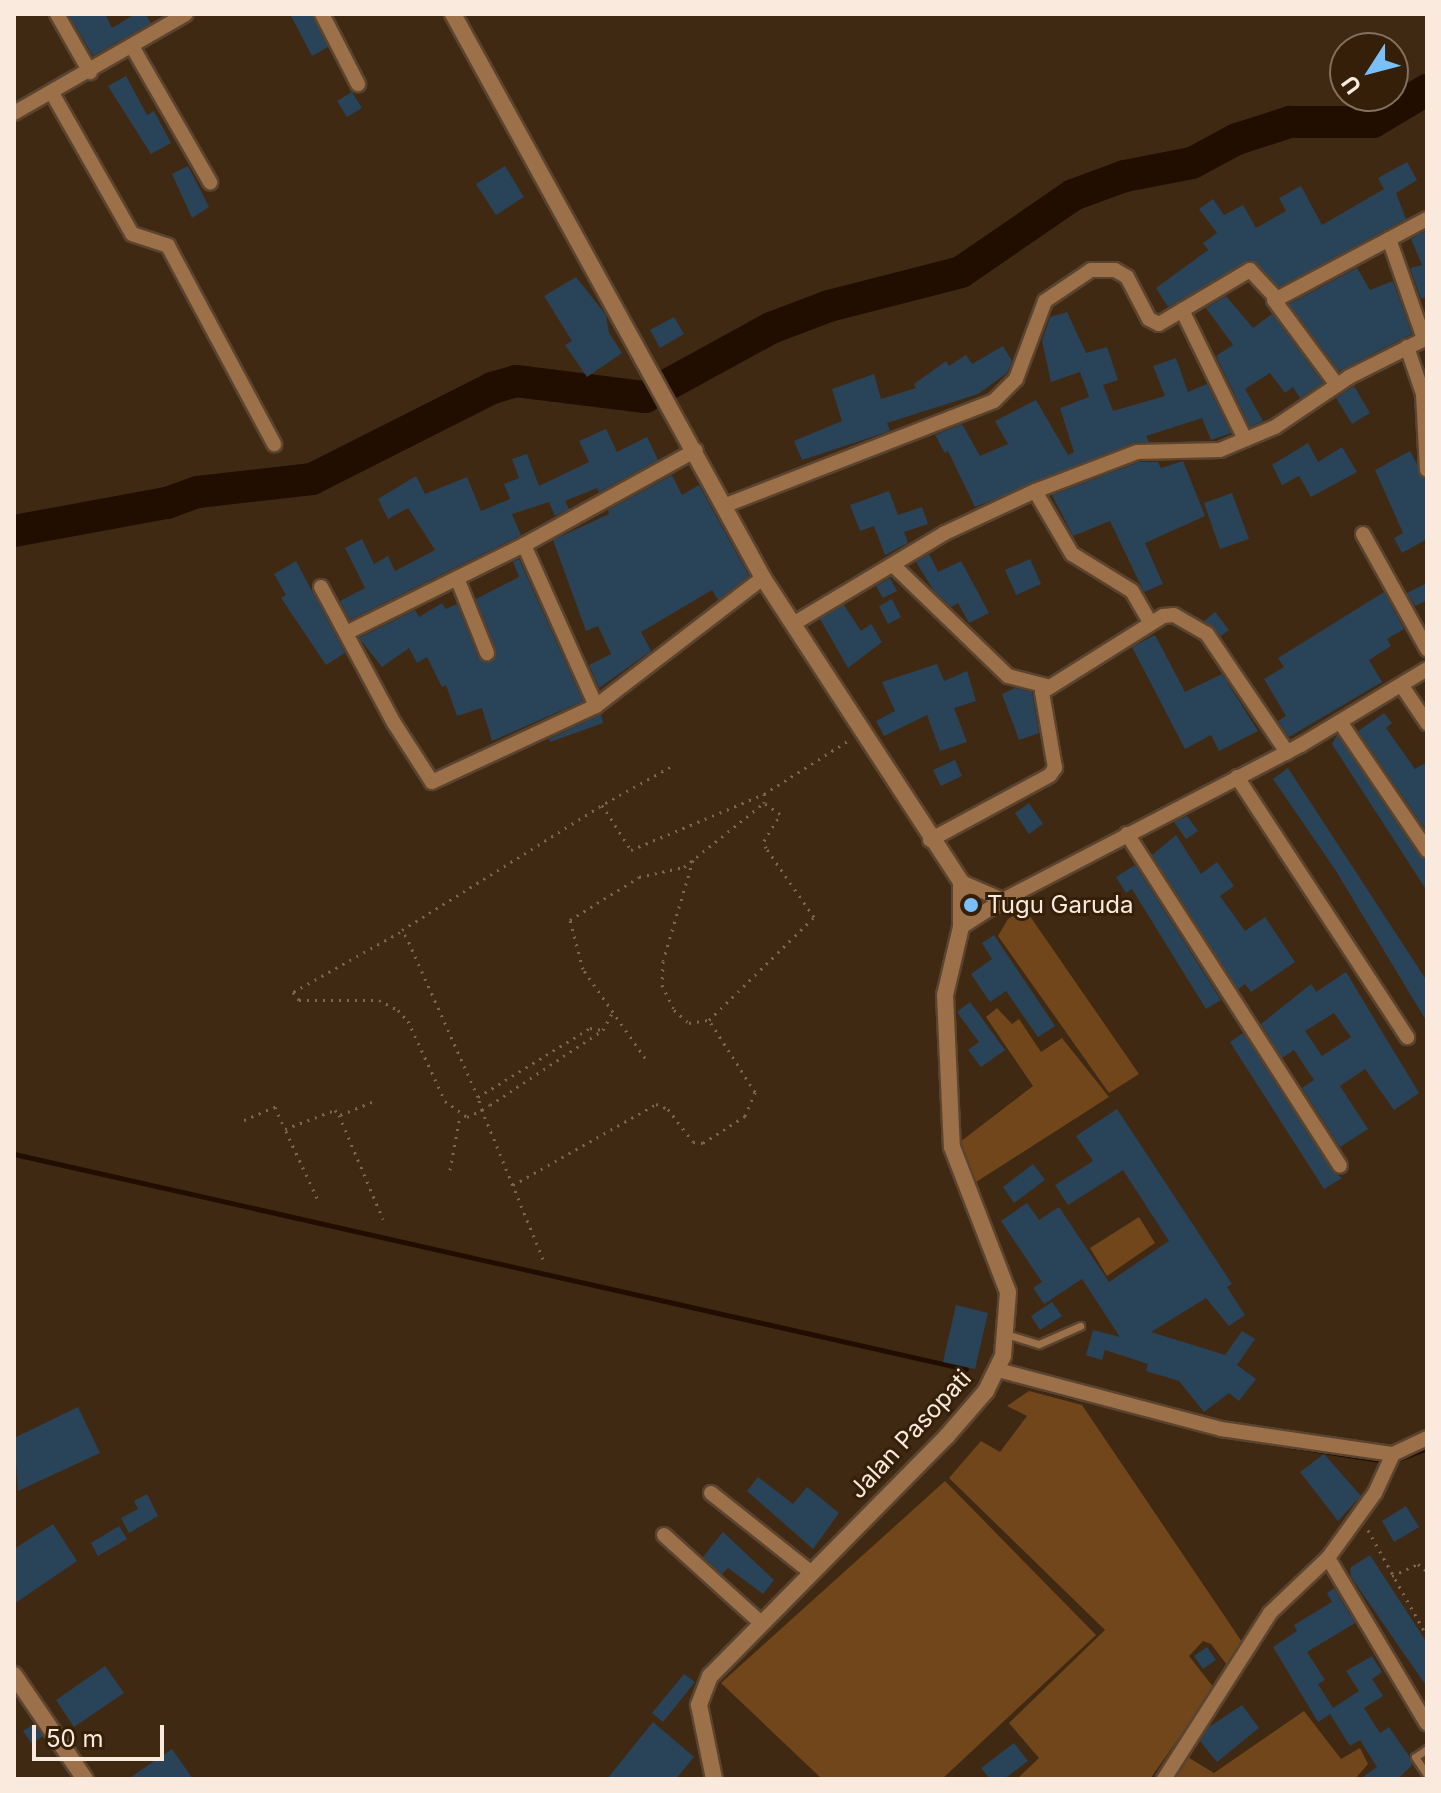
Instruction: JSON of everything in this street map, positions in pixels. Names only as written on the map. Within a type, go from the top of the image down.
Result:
[{"type":"street","points":[[57,14],[90,72]]},
{"type":"street","points":[[152,14],[160,28]]},
{"type":"street","points":[[14,113],[133,48],[186,14]]},
{"type":"street","points":[[322,14],[358,84]]},
{"type":"street","points":[[453,14],[696,450],[763,578],[930,840],[961,882],[1003,900]]},
{"type":"street","points":[[133,48],[210,182]]},
{"type":"street","points":[[52,93],[132,234],[168,246],[274,444]]},
{"type":"street","points":[[1274,300],[1427,219]]},
{"type":"street","points":[[793,624],[945,533],[1035,491],[1137,452],[1200,454],[1245,439],[1275,427],[1337,385],[1425,338],[1389,239]]},
{"type":"street","points":[[726,505],[994,401],[1016,379],[1045,301],[1091,270],[1115,270],[1127,277],[1155,324],[1250,270],[1337,385]]},
{"type":"street","points":[[1182,310],[1245,439]]},
{"type":"street","points":[[1407,347],[1423,394],[1427,470]]},
{"type":"street","points":[[346,633],[524,545],[696,450]]},
{"type":"street","points":[[1035,491],[1072,554],[1132,591],[1150,622]]},
{"type":"street","points":[[1363,534],[1427,649]]},
{"type":"street","points":[[524,545],[596,706]]},
{"type":"street","points":[[893,565],[1008,676],[1047,686]]},
{"type":"street","points":[[457,578],[487,653]]},
{"type":"street","points":[[321,587],[432,782],[596,706],[763,578]]},
{"type":"street","points":[[930,840],[1050,775],[1055,768],[1041,696],[1047,686],[1150,622],[1174,615],[1207,634],[1287,752]]},
{"type":"street","points":[[961,927],[1003,900],[1287,752],[1427,669]]},
{"type":"street","points":[[1402,686],[1427,723]]},
{"type":"street","points":[[1340,722],[1427,850]]},
{"type":"street","points":[[1237,777],[1407,1037]]},
{"type":"street","points":[[1127,834],[1340,1166]]},
{"type":"street","name":"Jalan Pasopati","points":[[714,1779],[700,1720],[702,1690],[759,1621],[947,1436],[998,1370],[1009,1335],[1008,1292],[952,1147],[945,995],[961,927],[961,882]]},
{"type":"street","points":[[998,1370],[1221,1429],[1392,1456],[1427,1438]]},
{"type":"street","points":[[1164,1779],[1270,1613],[1328,1558],[1380,1484],[1392,1456]]},
{"type":"street","points":[[711,1493],[809,1571]]},
{"type":"street","points":[[664,1535],[759,1621]]},
{"type":"street","points":[[1328,1558],[1427,1724]]},
{"type":"street","points":[[14,1675],[85,1779]]},
{"type":"lane","points":[[1009,1335],[1039,1344],[1080,1326]]},
{"type":"lane","points":[[1427,1749],[1415,1757],[1427,1775]]},
{"type":"path","points":[[602,805],[631,850],[764,794],[862,732]]},
{"type":"path","points":[[460,1116],[445,1101],[408,1021],[398,1010],[379,1000],[299,1000],[294,995],[602,805],[670,767]]},
{"type":"path","points":[[764,794],[764,803]]},
{"type":"path","points":[[645,1058],[583,969],[570,920],[639,877],[693,860],[764,803]]},
{"type":"path","points":[[693,860],[663,961],[662,985],[674,1010],[689,1023],[709,1020],[814,917],[766,848],[780,814],[764,803]]},
{"type":"path","points":[[400,932],[406,936],[478,1097],[543,1259]]},
{"type":"path","points":[[460,1116],[482,1110],[603,1030],[612,1013]]},
{"type":"path","points":[[513,1185],[656,1104],[668,1109],[693,1142],[703,1143],[737,1126],[755,1092],[709,1020]]},
{"type":"path","points":[[478,1097],[590,1028],[603,1030]]},
{"type":"path","points":[[339,1115],[372,1102]]},
{"type":"path","points":[[244,1120],[275,1107],[317,1198]]},
{"type":"path","points":[[285,1129],[335,1110],[383,1219]]},
{"type":"path","points":[[450,1170],[460,1116]]},
{"type":"path","points":[[1359,1513],[1391,1577],[1427,1636]]},
{"type":"path","points":[[1391,1577],[1418,1564],[1427,1571]]},
{"type":"shaded area","points":[[1025,909],[1139,1074],[1109,1093],[998,936],[1008,919]]},
{"type":"shaded area","points":[[997,1008],[1012,1024],[1019,1019],[1041,1052],[1062,1038],[1109,1097],[976,1182],[960,1142],[1033,1086],[986,1017]]},
{"type":"shaded area","points":[[1139,1217],[1155,1243],[1107,1276],[1090,1248]]},
{"type":"shaded area","points":[[1029,1391],[1082,1405],[1242,1642],[1227,1665],[1211,1644],[1203,1641],[1189,1656],[1214,1688],[1150,1779],[1017,1779],[1039,1758],[1009,1723],[1105,1630],[949,1478],[981,1441],[1000,1452],[1027,1416],[1007,1406]]},
{"type":"shaded area","points":[[945,1481],[1096,1635],[942,1779],[822,1779],[721,1683]]},
{"type":"shaded area","points":[[1304,1711],[1341,1759],[1360,1748],[1368,1764],[1355,1779],[1172,1779],[1186,1756],[1214,1773]]},
{"type":"building","points":[[68,14],[105,14],[112,28],[135,14],[145,14],[151,23],[93,56]]},
{"type":"building","points":[[290,14],[312,14],[328,47],[312,56]]},
{"type":"building","points":[[126,76],[147,115],[154,111],[171,143],[151,154],[108,86]]},
{"type":"building","points":[[352,92],[362,108],[347,117],[337,101]]},
{"type":"building","points":[[1407,162],[1417,180],[1396,193],[1406,219],[1279,287],[1250,260],[1168,307],[1156,288],[1208,250],[1203,243],[1217,233],[1199,209],[1213,199],[1224,215],[1243,205],[1256,228],[1286,211],[1279,198],[1301,186],[1322,225],[1384,189],[1378,178]]},
{"type":"building","points":[[188,166],[209,207],[192,218],[172,174]]},
{"type":"building","points":[[505,166],[524,197],[496,215],[476,184]]},
{"type":"building","points":[[1427,230],[1427,296],[1421,299],[1410,268],[1422,265],[1411,239]]},
{"type":"building","points":[[1357,268],[1370,290],[1393,281],[1412,334],[1339,371],[1289,304]]},
{"type":"building","points":[[576,277],[606,315],[609,333],[622,353],[587,377],[565,345],[572,341],[544,296]]},
{"type":"building","points":[[1226,296],[1253,328],[1272,314],[1323,383],[1300,398],[1293,387],[1285,393],[1270,373],[1245,389],[1263,421],[1250,427],[1216,356],[1233,345],[1206,308]]},
{"type":"building","points":[[1067,312],[1086,353],[1107,347],[1118,380],[1103,385],[1113,411],[1165,396],[1153,366],[1176,358],[1188,392],[1207,384],[1231,433],[1211,440],[1202,418],[1146,436],[1149,442],[1133,443],[975,507],[948,451],[945,453],[935,435],[962,424],[980,456],[1008,444],[995,421],[1036,400],[1068,455],[1074,452],[1060,408],[1089,397],[1080,372],[1051,382],[1042,341],[1050,317]]},
{"type":"building","points":[[674,317],[684,334],[660,348],[650,330]]},
{"type":"building","points":[[1003,346],[1012,361],[1007,373],[978,394],[887,423],[890,431],[802,460],[794,441],[842,421],[832,389],[874,374],[881,399],[916,388],[914,384],[946,361],[949,366],[966,355],[972,364]]},
{"type":"building","points":[[1354,386],[1370,413],[1352,424],[1336,398]]},
{"type":"building","points":[[606,429],[617,452],[647,437],[658,460],[599,492],[597,488],[565,501],[569,509],[555,516],[549,502],[512,514],[521,535],[350,620],[340,601],[365,588],[345,548],[362,539],[374,564],[388,556],[395,571],[435,550],[408,508],[388,519],[378,499],[416,476],[425,494],[467,477],[481,511],[510,499],[504,484],[519,478],[512,459],[527,454],[539,486],[589,462],[579,441]]},
{"type":"building","points":[[1308,443],[1318,462],[1342,447],[1357,472],[1311,497],[1299,476],[1282,485],[1272,465]]},
{"type":"building","points":[[1410,451],[1427,483],[1427,539],[1402,553],[1394,538],[1403,533],[1375,470]]},
{"type":"building","points":[[1183,461],[1205,516],[1145,543],[1163,584],[1144,592],[1110,521],[1073,536],[1052,495],[1139,462],[1158,462],[1161,468]]},
{"type":"building","points":[[672,475],[682,495],[699,485],[749,576],[718,600],[712,590],[641,632],[651,651],[599,688],[589,665],[611,654],[598,626],[586,631],[553,540],[609,514],[608,510]]},
{"type":"building","points":[[889,491],[898,515],[922,507],[928,524],[904,532],[908,543],[885,555],[874,526],[860,531],[850,505]]},
{"type":"building","points":[[1232,493],[1249,539],[1220,549],[1204,503]]},
{"type":"building","points":[[929,554],[938,572],[961,561],[989,613],[969,623],[958,603],[951,607],[934,591],[916,562]]},
{"type":"building","points":[[519,559],[583,701],[492,741],[482,708],[457,716],[446,685],[442,687],[427,657],[417,663],[409,648],[382,667],[359,638],[415,610],[419,617],[442,603],[446,609],[457,604],[478,657],[491,662],[496,650],[476,599],[519,577],[513,562]]},
{"type":"building","points":[[1030,559],[1041,584],[1016,595],[1005,570]]},
{"type":"building","points":[[296,561],[345,653],[326,665],[281,598],[286,595],[274,574]]},
{"type":"building","points":[[890,578],[897,591],[883,598],[876,586]]},
{"type":"building","points":[[1427,583],[1427,600],[1415,606],[1407,593]]},
{"type":"building","points":[[1384,592],[1404,629],[1387,639],[1391,646],[1369,660],[1382,682],[1289,737],[1278,721],[1286,716],[1264,679],[1284,667],[1278,658]]},
{"type":"building","points":[[892,599],[901,617],[888,624],[879,606]]},
{"type":"building","points":[[844,605],[861,631],[871,624],[882,642],[848,668],[820,619]]},
{"type":"building","points":[[1215,612],[1229,630],[1221,636],[1204,621]]},
{"type":"building","points":[[1155,635],[1185,692],[1222,674],[1258,731],[1219,751],[1211,735],[1185,749],[1132,647]]},
{"type":"building","points":[[937,664],[944,681],[967,671],[976,701],[954,708],[967,742],[940,751],[927,715],[884,736],[876,721],[895,711],[882,682]]},
{"type":"building","points":[[1015,688],[1032,692],[1039,733],[1019,740],[1002,694]]},
{"type":"building","points":[[1384,713],[1392,723],[1386,728],[1415,769],[1427,762],[1427,832],[1358,731]]},
{"type":"building","points":[[601,714],[603,723],[550,742],[549,739]]},
{"type":"building","points":[[1337,735],[1419,856],[1427,860],[1427,891],[1332,744]]},
{"type":"building","points":[[955,760],[962,776],[941,786],[933,770]]},
{"type":"building","points":[[1288,768],[1427,981],[1427,1022],[1336,871],[1273,779]]},
{"type":"building","points":[[1029,803],[1043,824],[1029,834],[1015,813]]},
{"type":"building","points":[[1187,816],[1198,831],[1186,839],[1174,822]]},
{"type":"building","points":[[1176,835],[1201,874],[1217,862],[1234,886],[1220,896],[1245,931],[1265,917],[1295,962],[1251,992],[1245,984],[1238,989],[1152,855]]},
{"type":"building","points":[[1135,865],[1221,1000],[1206,1009],[1132,889],[1126,893],[1116,877]]},
{"type":"building","points":[[994,935],[1055,1026],[1038,1037],[1006,991],[990,1002],[971,974],[992,959],[982,943]]},
{"type":"building","points":[[1346,972],[1419,1093],[1394,1110],[1365,1069],[1340,1086],[1368,1129],[1340,1147],[1302,1088],[1314,1080],[1294,1050],[1282,1058],[1261,1024],[1311,984],[1316,992]],"holes":[[[1334,1013],[1351,1037],[1322,1056],[1305,1031]]]},
{"type":"building","points":[[970,1002],[1005,1050],[981,1067],[968,1050],[979,1042],[957,1012]]},
{"type":"building","points":[[1243,1033],[1332,1171],[1342,1178],[1324,1189],[1230,1042]]},
{"type":"building","points":[[1117,1109],[1232,1284],[1227,1287],[1245,1315],[1229,1326],[1206,1298],[1151,1332],[1225,1355],[1242,1331],[1255,1339],[1237,1365],[1256,1379],[1239,1401],[1229,1393],[1204,1412],[1179,1381],[1146,1371],[1148,1364],[1105,1350],[1102,1360],[1086,1355],[1093,1330],[1120,1337],[1082,1279],[1044,1304],[1033,1288],[1042,1282],[1001,1221],[1027,1203],[1039,1220],[1059,1207],[1109,1282],[1169,1241],[1123,1170],[1068,1205],[1055,1185],[1093,1161],[1076,1136]]},
{"type":"building","points":[[1033,1164],[1045,1180],[1014,1203],[1003,1187]]},
{"type":"building","points":[[1052,1302],[1062,1316],[1040,1330],[1031,1316]]},
{"type":"building","points":[[956,1305],[988,1313],[975,1369],[943,1362]]},
{"type":"building","points":[[78,1407],[100,1453],[18,1491],[14,1438]]},
{"type":"building","points":[[1324,1454],[1361,1496],[1338,1521],[1300,1472]]},
{"type":"building","points":[[758,1477],[793,1504],[807,1487],[839,1513],[813,1549],[747,1491]]},
{"type":"building","points":[[147,1494],[158,1516],[129,1533],[121,1518],[138,1509],[134,1501]]},
{"type":"building","points":[[1406,1506],[1419,1527],[1394,1542],[1382,1521]]},
{"type":"building","points":[[53,1524],[77,1561],[14,1604],[14,1549]]},
{"type":"building","points":[[119,1526],[127,1539],[98,1556],[91,1543]]},
{"type":"building","points":[[723,1532],[774,1580],[763,1594],[728,1568],[722,1574],[703,1557]]},
{"type":"building","points":[[1370,1555],[1427,1643],[1427,1687],[1351,1577],[1350,1568]]},
{"type":"building","points":[[1334,1588],[1355,1623],[1307,1652],[1325,1680],[1318,1684],[1333,1708],[1359,1691],[1346,1671],[1372,1656],[1382,1672],[1372,1679],[1383,1696],[1364,1708],[1380,1733],[1389,1727],[1409,1756],[1412,1765],[1398,1779],[1360,1779],[1377,1767],[1360,1740],[1350,1746],[1330,1714],[1318,1722],[1273,1647],[1297,1631],[1294,1625],[1332,1602],[1327,1593]]},
{"type":"building","points":[[1207,1647],[1216,1660],[1203,1669],[1194,1656]]},
{"type":"building","points":[[105,1666],[124,1693],[74,1727],[56,1700]]},
{"type":"building","points":[[684,1674],[695,1682],[663,1722],[652,1713]]},
{"type":"building","points":[[1242,1705],[1259,1728],[1217,1762],[1200,1741],[1209,1727]]},
{"type":"building","points":[[653,1722],[694,1757],[676,1779],[607,1779]]},
{"type":"building","points":[[34,1724],[43,1736],[32,1744],[23,1731]]},
{"type":"building","points":[[1014,1743],[1028,1761],[1004,1779],[990,1779],[981,1768]]},
{"type":"building","points":[[172,1749],[193,1779],[128,1779]]},
{"type":"waterway","points":[[14,531],[167,503],[198,492],[312,479],[492,388],[516,381],[645,397],[771,328],[829,306],[961,272],[1073,195],[1125,176],[1192,163],[1237,139],[1290,122],[1373,122],[1427,90]]},
{"type":"waterway","points":[[14,1154],[966,1369]]},
{"type":"waterway","points":[[1044,1389],[1073,1397]]},
{"type":"waterway","points":[[1273,1443],[1386,1461]]},
{"type":"waterway","points":[[1396,1460],[1427,1448]]},
{"type":"place","name":"Tugu Garuda","points":[[971,905]]}]
